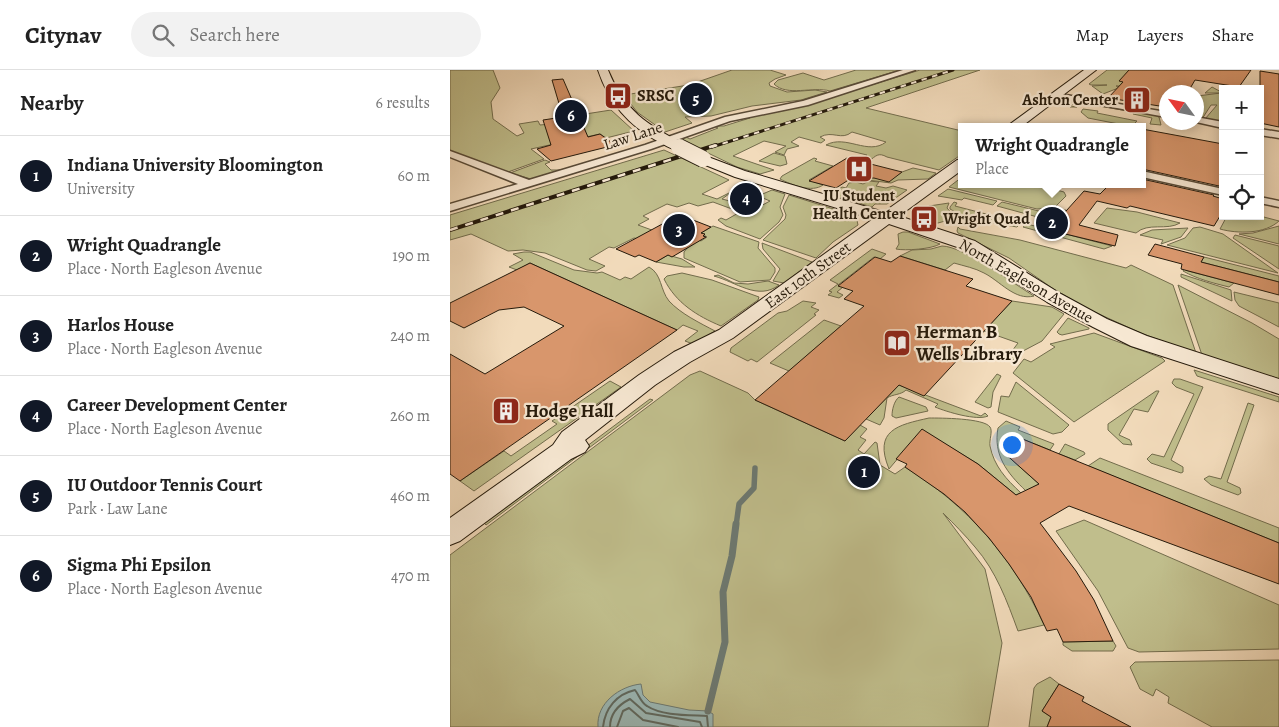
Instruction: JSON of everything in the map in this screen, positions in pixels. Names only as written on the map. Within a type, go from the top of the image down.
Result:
[{"type":"street","name":"North Eagleson Avenue","points":[[603,70],[612,94],[628,115],[673,144],[703,159],[740,174],[887,218],[969,245],[1054,298],[1100,323],[1139,341],[1279,388]]},
{"type":"street","name":"Law Lane","points":[[450,208],[673,144],[745,114],[804,103],[911,70]]},
{"type":"street","points":[[1018,123],[1090,70]]},
{"type":"street","points":[[1057,95],[1159,114]]},
{"type":"street","points":[[1204,121],[1219,124]]},
{"type":"street","points":[[1264,133],[1279,135]]},
{"type":"street","points":[[450,154],[529,184]]},
{"type":"street","name":"East 10th Street","points":[[450,533],[562,452],[584,443],[716,346],[726,334],[958,166]]},
{"type":"street","points":[[1146,175],[1219,191]]},
{"type":"street","points":[[1264,201],[1279,204]]},
{"type":"shaded area","points":[[450,70],[493,70],[500,88],[491,102],[493,119],[517,136],[524,133],[519,124],[538,121],[540,125],[581,121],[579,115],[611,110],[634,131],[606,138],[600,134],[531,149],[544,159],[508,172],[450,151]]},
{"type":"shaded area","points":[[732,70],[770,70],[786,75],[769,83],[770,86],[787,92],[815,90],[827,92],[801,100],[752,106],[711,116],[685,117],[692,123],[665,132],[637,112],[624,95],[689,85]]},
{"type":"shaded area","points":[[856,70],[900,70],[830,91],[793,91],[779,88],[774,84],[778,80],[803,73],[824,80]]},
{"type":"shaded area","points":[[920,70],[980,70],[866,108],[958,130],[958,157],[939,170],[881,155],[877,155],[869,161],[862,159],[867,155],[826,145],[841,142],[872,147],[886,142],[852,132],[844,136],[825,135],[820,137],[825,140],[821,143],[799,137],[791,142],[799,146],[787,149],[784,155],[775,152],[786,146],[764,141],[733,156],[774,170],[760,174],[737,167],[681,140],[686,137],[690,139],[718,128],[714,126],[724,126],[750,118],[746,116],[816,102]]},
{"type":"shaded area","points":[[1107,70],[1129,70],[1120,81],[1125,82],[1122,86],[1116,86],[1121,87],[1103,94],[1092,86],[1107,85],[1089,84]]},
{"type":"shaded area","points":[[1212,87],[1219,91],[1219,93],[1205,93]]},
{"type":"shaded area","points":[[1219,93],[1219,121],[1205,119],[1217,105],[1211,105],[1204,116],[1204,95]]},
{"type":"shaded area","points":[[1069,100],[1155,115],[1159,117],[1159,125],[1150,124],[1152,118],[1133,114],[1134,112],[1075,102],[1071,106],[1077,107],[1070,107],[1067,102]]},
{"type":"shaded area","points":[[1083,109],[1098,111],[1097,113],[1137,121],[1135,123],[1114,123],[1088,118],[1081,112]]},
{"type":"shaded area","points":[[664,150],[729,180],[702,194],[717,199],[733,191],[722,199],[757,208],[770,201],[758,196],[772,190],[785,194],[780,207],[783,215],[779,222],[760,239],[726,226],[718,220],[721,218],[726,220],[740,212],[713,202],[698,206],[689,203],[677,207],[667,204],[643,216],[649,219],[638,225],[685,242],[696,239],[701,241],[707,237],[701,233],[713,226],[759,242],[758,248],[775,268],[775,272],[770,280],[740,282],[684,258],[684,252],[688,247],[634,238],[614,248],[609,247],[589,259],[605,266],[596,271],[587,270],[545,253],[523,250],[508,251],[471,234],[450,240],[450,215]]},
{"type":"shaded area","points":[[774,153],[785,156],[787,164],[780,166],[759,161]]},
{"type":"shaded area","points":[[814,158],[817,159],[815,161],[833,166],[809,180],[823,185],[808,188],[796,186],[780,179],[782,176]]},
{"type":"shaded area","points":[[545,160],[550,162],[545,164],[551,170],[560,170],[531,179],[510,173]]},
{"type":"shaded area","points":[[913,168],[936,173],[928,179],[898,180],[891,183],[867,180],[866,176],[889,181],[902,172]]},
{"type":"shaded area","points":[[958,180],[958,188],[1049,188],[1064,192],[1066,196],[1054,208],[1037,209],[949,187]]},
{"type":"shaded area","points":[[869,181],[879,182],[876,186],[886,188],[893,186],[907,190],[887,204],[875,204],[872,207],[831,195],[842,187],[846,188],[849,183],[863,184]]},
{"type":"shaded area","points":[[948,189],[997,201],[993,205],[964,198],[962,200],[938,196]]},
{"type":"shaded area","points":[[789,195],[856,216],[858,225],[833,242],[816,258],[763,240],[785,219],[786,215],[783,207]]},
{"type":"shaded area","points":[[954,202],[957,203],[955,206],[1021,223],[1017,227],[966,218],[950,209]]},
{"type":"shaded area","points":[[1002,202],[1043,212],[1066,210],[1056,222],[997,206]]},
{"type":"shaded area","points":[[949,203],[947,208],[956,218],[935,223],[935,220],[922,216],[921,213],[929,206]]},
{"type":"shaded area","points":[[1107,208],[1137,212],[1180,223],[1146,228],[1136,233],[1094,223]]},
{"type":"shaded area","points":[[1264,217],[1279,221],[1259,231],[1235,232],[1220,229],[1225,220],[1264,220]]},
{"type":"shaded area","points":[[1027,224],[1112,246],[1104,249],[1023,227]]},
{"type":"shaded area","points":[[1279,226],[1279,244],[1239,234],[1253,233]]},
{"type":"shaded area","points":[[958,227],[960,229],[1020,240],[1126,268],[1131,265],[1173,285],[1196,353],[1143,334],[1090,310],[1055,290],[1009,258],[958,233]]},
{"type":"shaded area","points":[[1200,227],[1223,234],[1278,273],[1167,245],[1185,238],[1193,228]]},
{"type":"shaded area","points":[[1188,228],[1181,237],[1161,244],[1163,240],[1140,235],[1152,230]]},
{"type":"shaded area","points":[[908,232],[940,244],[918,249],[896,249],[899,244],[898,234]]},
{"type":"shaded area","points":[[1235,235],[1279,246],[1279,269],[1233,238]]},
{"type":"shaded area","points":[[762,243],[812,262],[784,283],[773,281],[780,269],[763,249]]},
{"type":"shaded area","points":[[942,246],[962,252],[988,266],[1034,296],[1020,296],[990,276],[969,267],[954,263],[945,270],[900,256],[912,250],[931,249]]},
{"type":"shaded area","points":[[872,249],[886,254],[880,259],[874,257],[838,285],[843,287],[837,292],[843,295],[839,298],[828,295],[832,292],[829,291],[838,284],[830,280]]},
{"type":"shaded area","points":[[530,252],[574,270],[602,272],[620,280],[625,277],[631,279],[649,267],[659,278],[666,297],[674,306],[715,331],[693,344],[685,341],[698,331],[683,325],[677,330],[530,263],[517,270],[509,267],[523,260],[513,254]]},
{"type":"shaded area","points":[[668,255],[682,259],[695,267],[656,262]]},
{"type":"shaded area","points":[[1204,257],[1279,276],[1279,282],[1201,262]]},
{"type":"shaded area","points":[[1184,269],[1234,283],[1229,287],[1199,279],[1183,271]]},
{"type":"shaded area","points":[[682,273],[712,280],[759,297],[758,300],[721,326],[688,308],[669,288],[664,279],[667,276]]},
{"type":"shaded area","points":[[1181,274],[1231,290],[1232,301],[1181,277]]},
{"type":"shaded area","points":[[718,275],[734,283],[748,284],[768,281],[779,285],[763,291],[755,291],[714,276]]},
{"type":"shaded area","points":[[1178,285],[1279,339],[1279,379],[1202,355]]},
{"type":"shaded area","points":[[1234,292],[1279,303],[1279,327],[1239,306],[1235,300]]},
{"type":"shaded area","points":[[803,301],[816,303],[811,307],[819,310],[814,314],[816,315],[757,362],[751,359],[748,361],[730,352],[731,348],[778,313],[787,311]]},
{"type":"shaded area","points":[[1012,301],[1052,307],[1064,314],[1042,341],[1025,350],[1012,361],[1006,359],[1018,343],[984,331]]},
{"type":"shaded area","points":[[1068,318],[1089,329],[1059,334],[1057,332]]},
{"type":"shaded area","points":[[824,320],[841,326],[789,371],[770,363]]},
{"type":"shaded area","points":[[1094,333],[1162,358],[1165,361],[1074,422],[1013,373],[1024,359],[1031,362],[1055,347],[1050,344]]},
{"type":"shaded area","points":[[1194,370],[1279,397],[1279,402],[1197,376]]},
{"type":"shaded area","points":[[700,371],[748,393],[755,400],[845,441],[860,425],[867,429],[860,437],[866,440],[858,450],[864,454],[875,442],[877,443],[880,465],[895,474],[905,467],[928,482],[968,516],[1003,556],[1032,601],[1044,625],[1018,631],[1005,598],[989,566],[943,513],[985,569],[1002,643],[988,727],[450,727],[450,555],[690,375]]},
{"type":"shaded area","points":[[997,374],[1001,376],[993,392],[991,407],[988,408],[975,402]]},
{"type":"shaded area","points":[[1174,379],[1180,379],[1203,387],[1171,460],[1183,467],[1183,472],[1181,473],[1151,463],[1147,459],[1152,454],[1164,457],[1194,394],[1176,387],[1172,383]]},
{"type":"shaded area","points":[[610,381],[621,387],[474,491],[460,481],[504,451],[511,456],[557,424],[552,421]]},
{"type":"shaded area","points":[[1016,382],[1069,425],[1062,432],[1053,434],[998,412],[1001,396],[1009,397]]},
{"type":"shaded area","points":[[899,385],[981,416],[985,413],[988,416],[970,417],[947,411],[935,407],[938,404],[906,390],[887,398],[884,418],[880,425],[866,419]]},
{"type":"shaded area","points":[[1156,391],[1159,391],[1148,412],[1134,409],[1119,435],[1130,440],[1132,445],[1123,444],[1108,430],[1108,424]]},
{"type":"shaded area","points":[[899,397],[926,407],[928,411],[896,418],[892,416],[892,411]]},
{"type":"shaded area","points":[[650,399],[653,400],[486,525],[484,523]]},
{"type":"shaded area","points":[[1248,403],[1254,405],[1227,482],[1240,488],[1241,493],[1238,495],[1211,485],[1204,479],[1209,476],[1221,479]]},
{"type":"shaded area","points":[[929,418],[971,420],[990,427],[990,446],[994,460],[1021,493],[1016,495],[978,464],[922,430],[889,469],[884,446],[886,438],[891,432],[907,423]]},
{"type":"shaded area","points":[[1006,421],[1020,427],[1018,430],[1054,444],[1050,450],[1020,438],[1002,451],[1039,484],[1026,491],[1007,470],[1000,455],[997,438],[998,428]]},
{"type":"shaded area","points":[[1065,444],[1085,454],[1075,460],[1059,454]]},
{"type":"shaded area","points":[[1100,458],[1279,528],[1279,543],[1088,466]]},
{"type":"shaded area","points":[[1084,520],[1279,605],[1279,649],[1139,652],[1128,648],[1098,591],[1056,531]]},
{"type":"shaded area","points":[[1113,641],[1116,646],[1113,651],[1072,651],[1063,645],[1063,642]]},
{"type":"shaded area","points":[[1279,660],[1279,727],[1212,727],[1168,703],[1169,697],[1156,689],[1153,696],[1140,689],[1130,667],[1135,662]]},
{"type":"shaded area","points":[[1050,677],[1059,684],[1042,711],[1051,717],[1047,727],[1029,727],[1034,688],[1037,684]]},
{"type":"water","points":[[641,684],[643,695],[650,702],[689,710],[708,711],[713,714],[713,727],[598,727],[598,718],[601,710],[611,697],[625,688]]},
{"type":"building","points":[[1129,70],[1251,70],[1240,85],[1226,85],[1195,80],[1192,85],[1159,85],[1159,106],[1108,98],[1123,82],[1119,81]]},
{"type":"building","points":[[1260,71],[1279,74],[1279,127],[1264,124],[1264,85],[1260,85]]},
{"type":"building","points":[[563,79],[588,137],[600,134],[615,145],[551,161],[537,149],[551,145],[543,120],[563,117],[552,80]]},
{"type":"building","points":[[1146,130],[1219,143],[1219,186],[1146,170]]},
{"type":"building","name":"IU Student Health Center","points":[[847,158],[902,172],[889,182],[874,178],[850,179],[836,188],[809,181]]},
{"type":"building","points":[[1146,180],[1214,195],[1219,198],[1219,218],[1214,226],[1130,206],[1127,208],[1097,201],[1079,225],[1118,235],[1115,246],[1049,230],[1084,191],[1100,194],[1106,188],[1146,188]]},
{"type":"building","points":[[693,220],[711,227],[701,233],[705,234],[703,236],[706,237],[672,257],[668,255],[656,262],[639,255],[635,257],[616,249],[666,222],[681,228]]},
{"type":"building","points":[[1155,244],[1204,257],[1201,262],[1279,282],[1279,295],[1181,269],[1182,264],[1148,255]]},
{"type":"building","name":"Herman B Wells Library","points":[[900,256],[973,279],[966,286],[1012,301],[924,396],[899,385],[845,441],[755,400],[864,306],[844,299],[853,291],[838,286],[875,257],[891,262]]},
{"type":"building","points":[[530,263],[677,330],[460,481],[450,474],[450,354],[485,374],[564,326],[524,307],[499,310],[464,328],[450,321],[450,303]]},
{"type":"building","points":[[922,429],[978,464],[1016,495],[1039,484],[1002,451],[1020,438],[1279,543],[1279,584],[1069,506],[1040,523],[1076,571],[1094,600],[1113,641],[1063,642],[1057,629],[1047,631],[1031,597],[989,538],[965,512],[944,494],[905,467],[907,464],[896,459]]},
{"type":"building","points":[[1059,684],[1084,697],[1082,701],[1131,727],[1047,727],[1051,717],[1042,711]]},
{"type":"waterway","points":[[736,526],[739,504],[754,488],[755,468]]},
{"type":"waterway","points":[[708,711],[725,642],[723,592],[732,556],[736,524]]},
{"type":"railway","points":[[712,147],[953,70]]},
{"type":"railway","points":[[450,230],[716,145]]},
{"type":"place","name":"SRSC","points":[[618,96]]},
{"type":"place","name":"IU Outdoor Tennis Court","points":[[696,99]]},
{"type":"place","name":"Ashton Center","points":[[1137,100]]},
{"type":"place","name":"Sigma Phi Epsilon","points":[[571,116]]},
{"type":"place","name":"IU Student Health Center","points":[[859,169]]},
{"type":"place","name":"Career Development Center","points":[[746,199]]},
{"type":"place","name":"Wright Quad","points":[[924,219]]},
{"type":"place","name":"Wright Quadrangle","points":[[1052,223]]},
{"type":"place","name":"Harlos House","points":[[679,230]]},
{"type":"place","name":"Herman B Wells Library","points":[[897,343]]},
{"type":"place","name":"Hodge Hall","points":[[506,411]]},
{"type":"place","name":"Indiana University Bloomington","points":[[864,472]]}]
